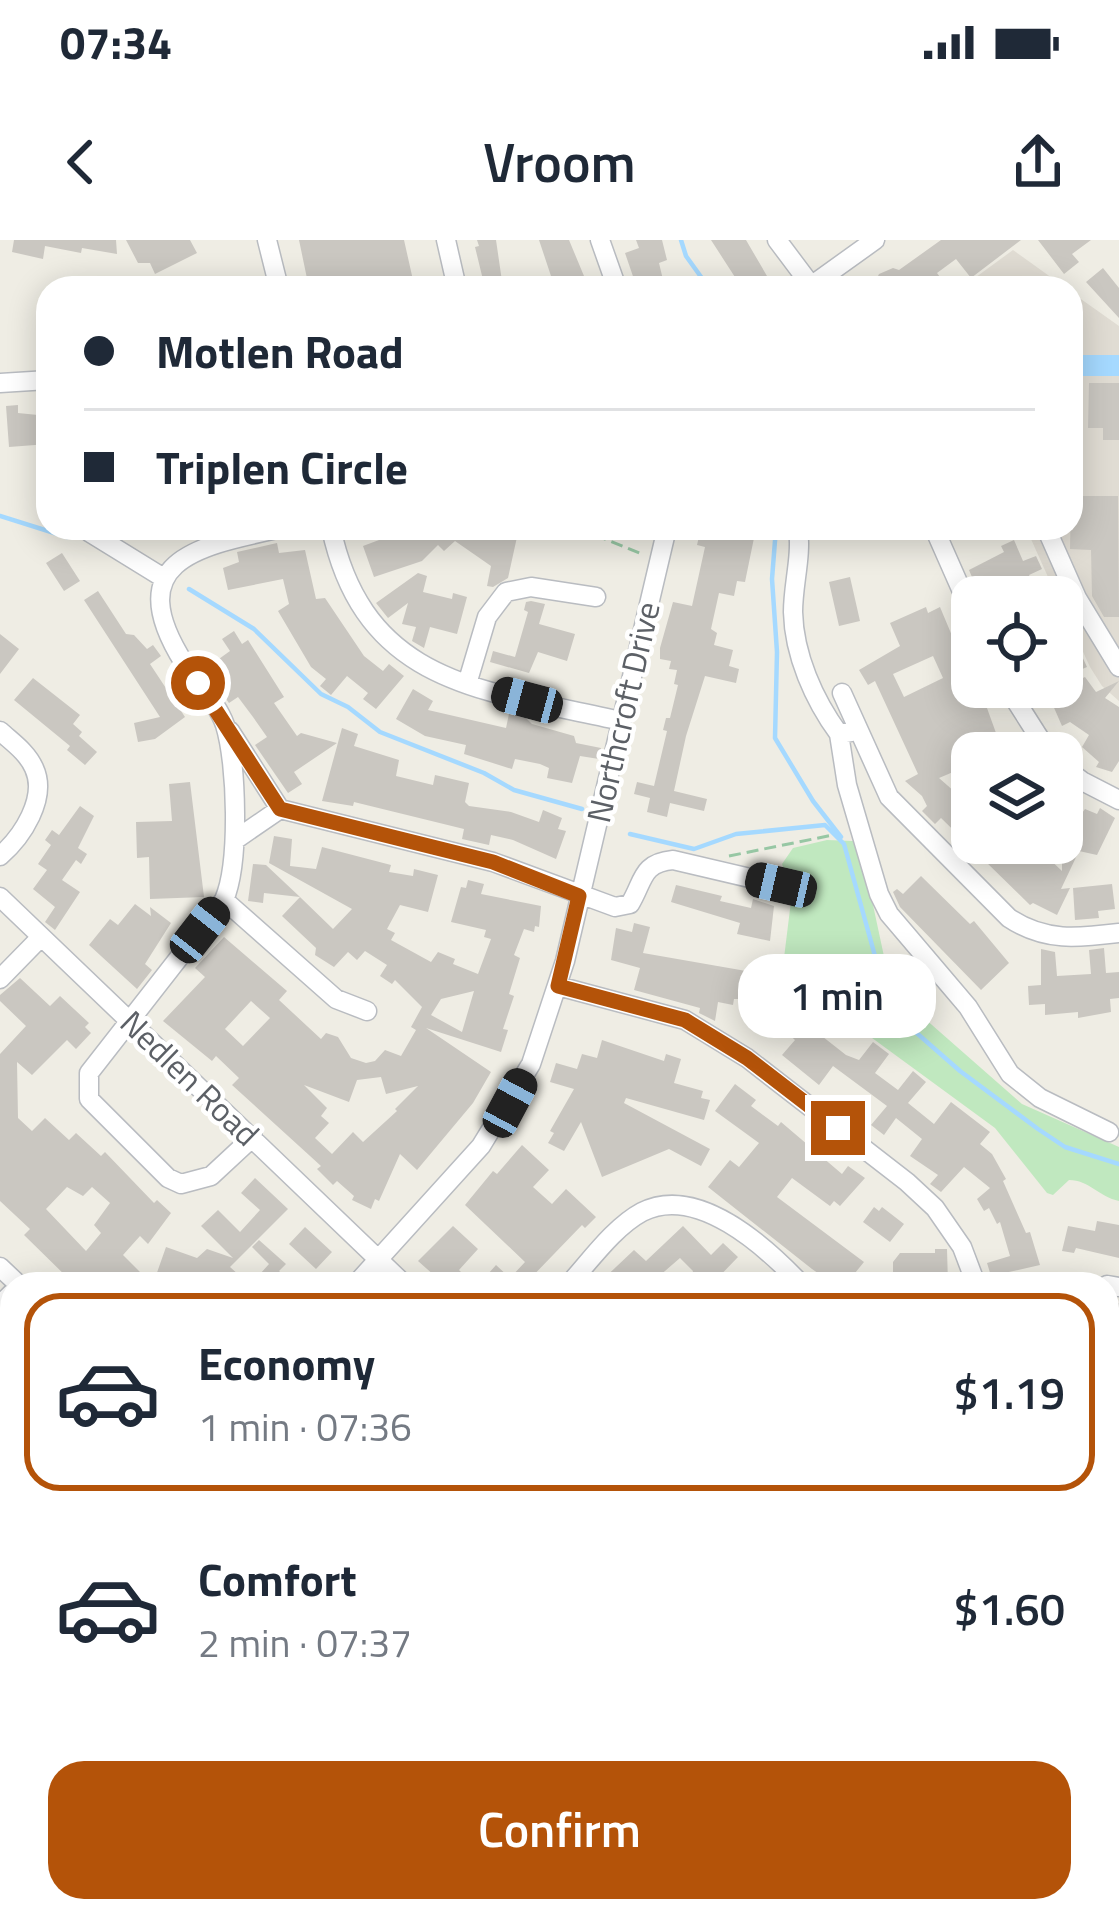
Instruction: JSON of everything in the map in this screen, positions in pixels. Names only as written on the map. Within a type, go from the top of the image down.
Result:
[{"type":"street","points":[[267,240],[276,276]]},
{"type":"street","points":[[446,240],[454,276]]},
{"type":"street","points":[[600,240],[613,276]]},
{"type":"street","points":[[777,240],[803,276]]},
{"type":"street","points":[[826,276],[875,240]]},
{"type":"street","points":[[0,383],[36,381]]},
{"type":"street","points":[[102,540],[163,577]]},
{"type":"street","points":[[231,540],[185,555],[163,577],[159,592],[167,632],[280,809],[493,862],[623,908],[634,898],[649,866],[673,860],[788,887]]},
{"type":"street","points":[[334,540],[345,580],[374,627],[424,666],[467,684],[620,721]]},
{"type":"street","name":"Northcroft Drive","points":[[368,1272],[466,1165],[531,1064],[558,986],[664,540]]},
{"type":"street","points":[[796,540],[796,640],[815,698],[848,732],[889,797],[1009,919],[1031,932],[1060,938],[1119,933]]},
{"type":"street","points":[[939,540],[955,576]]},
{"type":"street","points":[[1051,540],[1077,598],[1119,667]]},
{"type":"street","points":[[467,684],[487,617],[506,592],[531,587],[596,597]]},
{"type":"street","points":[[842,693],[848,732],[847,785],[878,894],[889,914],[968,1007],[1010,1075],[1040,1098],[1109,1132]]},
{"type":"street","points":[[224,722],[236,840],[230,886],[224,900],[89,1073],[88,1099],[168,1178],[182,1184],[201,1182],[253,1137]]},
{"type":"street","points":[[0,730],[25,753],[37,776],[37,791],[23,832],[0,856]]},
{"type":"street","points":[[1083,779],[1119,800]]},
{"type":"street","points":[[236,840],[280,809]]},
{"type":"street","name":"Nedlen Road","points":[[0,897],[392,1272]]},
{"type":"street","points":[[224,900],[336,1000],[367,1011]]},
{"type":"street","points":[[0,979],[41,937]]},
{"type":"street","points":[[558,986],[685,1020],[747,1058],[935,1208],[962,1247],[971,1272]]},
{"type":"street","points":[[580,1272],[641,1213],[680,1203],[716,1215],[786,1272]]},
{"type":"path","points":[[611,540],[660,558]]},
{"type":"path","points":[[686,863],[833,835]]},
{"type":"shaded area","points":[[1013,250],[1049,276],[977,276]]},
{"type":"shaded area","points":[[1083,300],[1119,326],[1119,701],[1083,652],[1083,576],[1048,576],[1031,540],[1083,540]]},
{"type":"green space","points":[[827,840],[853,841],[891,989],[1022,1104],[1119,1147],[1119,1201],[1069,1180],[1053,1195],[1047,1193],[995,1128],[812,994],[783,966],[792,893],[782,864],[793,848]]},
{"type":"water","points":[[1083,355],[1119,355],[1119,376],[1083,376]]},
{"type":"building","points":[[14,240],[116,240],[117,254],[45,246],[43,259],[12,252]]},
{"type":"building","points":[[126,240],[190,240],[197,253],[155,274],[150,263],[138,263]]},
{"type":"building","points":[[299,240],[404,240],[412,276],[306,276]]},
{"type":"building","points":[[477,240],[496,240],[501,276],[482,276],[475,247]]},
{"type":"building","points":[[539,240],[569,240],[584,276],[551,276]]},
{"type":"building","points":[[636,240],[662,240],[667,260],[659,263],[662,276],[633,276],[625,253],[639,248]]},
{"type":"building","points":[[711,240],[746,240],[767,276],[734,276]]},
{"type":"building","points":[[941,240],[1021,240],[974,276],[956,259],[937,273],[939,276],[878,276],[899,270]]},
{"type":"building","points":[[1038,240],[1091,240],[1072,254],[1079,262],[1064,274]]},
{"type":"building","points":[[1103,268],[1119,288],[1119,318],[1086,282]]},
{"type":"building","points":[[1089,383],[1119,383],[1119,440],[1103,440],[1103,428],[1088,428]]},
{"type":"building","points":[[18,405],[18,413],[36,415],[36,445],[9,447],[6,406]]},
{"type":"building","points":[[1083,496],[1118,496],[1119,617],[1104,617],[1092,596],[1091,550],[1070,549],[1070,540],[1083,540]]},
{"type":"building","points":[[379,540],[516,540],[508,578],[493,587],[487,586],[491,566],[455,541],[444,551],[438,545],[422,561],[374,577],[363,546]]},
{"type":"building","points":[[698,540],[754,540],[745,582],[737,581],[734,596],[719,593],[711,629],[717,633],[714,645],[733,650],[729,666],[739,669],[736,683],[705,676],[674,791],[707,799],[704,811],[670,803],[667,817],[647,812],[650,798],[634,794],[637,782],[654,786],[667,731],[663,730],[678,685],[674,684],[677,670],[669,669],[671,661],[660,659],[660,648],[673,602],[692,606],[705,547],[697,545]]},
{"type":"building","points":[[1014,540],[1023,561],[1036,556],[1042,569],[1029,576],[972,576],[969,570],[1004,552],[1001,546]]},
{"type":"building","points":[[277,543],[279,553],[305,550],[316,599],[325,598],[364,656],[383,671],[389,664],[404,676],[376,709],[363,699],[368,693],[347,676],[331,695],[320,686],[326,679],[311,667],[278,611],[289,604],[283,579],[228,590],[223,568],[239,562],[237,552]]},
{"type":"building","points":[[62,553],[80,581],[64,591],[46,563]]},
{"type":"building","points":[[418,573],[427,576],[423,592],[452,599],[453,593],[467,597],[457,634],[430,627],[424,648],[412,641],[416,627],[402,624],[408,603],[388,618],[376,603]]},
{"type":"building","points":[[850,577],[860,621],[839,626],[829,582]]},
{"type":"building","points":[[98,591],[126,634],[134,635],[147,649],[153,645],[161,656],[150,664],[185,717],[155,739],[138,742],[134,723],[160,717],[84,600]]},
{"type":"building","points":[[526,602],[545,604],[539,624],[575,634],[567,661],[538,652],[529,673],[490,662],[493,651],[515,657],[528,612]]},
{"type":"building","points":[[926,607],[928,613],[940,607],[951,633],[951,708],[987,708],[996,732],[951,732],[951,773],[939,778],[951,789],[951,828],[941,818],[935,824],[922,811],[927,806],[922,796],[905,781],[918,774],[875,681],[868,685],[859,670],[900,646],[890,623]],"holes":[[[933,656],[943,678],[904,697],[893,674]]]},
{"type":"building","points":[[234,631],[242,644],[248,640],[284,697],[274,703],[297,736],[301,733],[337,743],[294,772],[302,784],[288,793],[255,745],[267,737],[238,697],[229,703],[205,669],[230,651],[222,639]]},
{"type":"building","points":[[0,634],[19,649],[0,674]]},
{"type":"building","points":[[33,678],[80,715],[73,724],[97,752],[85,765],[67,750],[70,746],[14,700]]},
{"type":"building","points":[[1083,678],[1096,692],[1119,681],[1105,698],[1119,707],[1119,761],[1112,772],[1096,767],[1099,762],[1083,748],[1089,735],[1070,722],[1062,726],[1054,708],[1083,708]]},
{"type":"building","points":[[413,689],[433,701],[428,710],[506,728],[509,714],[525,717],[532,724],[574,736],[576,743],[601,748],[599,759],[580,756],[572,783],[547,778],[549,768],[540,764],[515,759],[512,769],[464,754],[466,745],[425,736],[396,719]]},
{"type":"building","points":[[342,728],[358,734],[354,746],[399,760],[396,776],[433,785],[435,775],[469,783],[465,802],[469,806],[539,822],[543,810],[562,818],[558,829],[566,831],[556,859],[513,840],[491,835],[489,845],[462,839],[464,829],[354,802],[353,806],[322,801]]},
{"type":"building","points":[[190,782],[204,897],[150,899],[149,857],[137,858],[136,822],[172,821],[169,784]]},
{"type":"building","points":[[80,806],[94,816],[78,848],[87,854],[81,864],[76,860],[62,880],[80,892],[55,930],[45,922],[55,907],[33,889],[47,870],[38,864],[51,845],[45,840],[52,830],[59,835]]},
{"type":"building","points":[[1100,808],[1115,818],[1097,855],[1083,852],[1085,809],[1097,814]]},
{"type":"building","points":[[274,836],[292,839],[290,866],[316,869],[322,847],[391,865],[389,872],[413,876],[414,869],[438,875],[428,912],[400,905],[387,929],[395,933],[391,940],[431,962],[438,952],[478,974],[491,939],[484,937],[486,930],[451,922],[461,887],[466,888],[468,880],[484,884],[481,894],[541,906],[539,927],[534,932],[524,929],[514,955],[520,958],[509,994],[514,996],[501,1052],[426,1028],[491,1072],[473,1103],[417,1170],[400,1154],[371,1209],[352,1200],[354,1196],[337,1181],[333,1185],[317,1169],[321,1166],[232,1085],[239,1078],[216,1056],[212,1061],[163,1021],[205,977],[195,968],[224,937],[287,991],[279,1000],[321,1039],[326,1033],[338,1037],[351,1058],[366,1063],[385,1050],[401,1056],[422,1007],[395,980],[392,984],[380,976],[387,965],[365,951],[357,960],[348,952],[334,967],[315,955],[316,948],[282,916],[300,897],[333,929],[352,909],[269,863]],"holes":[[[474,991],[462,1032],[431,1015],[441,999]],[[251,1001],[270,1018],[243,1046],[225,1029]],[[381,1077],[386,1094],[418,1086],[363,1142],[353,1132],[332,1154],[315,1138],[329,1123],[321,1116],[327,1108],[304,1085],[349,1102],[357,1080]]]},
{"type":"building","points":[[253,864],[266,865],[300,897],[264,893],[263,903],[248,901]]},
{"type":"building","points":[[988,864],[1055,864],[1062,871],[1062,864],[1073,864],[1061,889],[1070,888],[1057,915],[1030,905]]},
{"type":"building","points":[[921,876],[970,924],[974,921],[1009,963],[981,990],[900,907],[893,892],[897,889],[903,894]]},
{"type":"building","points":[[1112,884],[1115,909],[1098,911],[1099,918],[1075,920],[1073,888]]},
{"type":"building","points":[[676,885],[751,908],[753,899],[774,906],[770,941],[737,934],[740,923],[671,902]]},
{"type":"building","points":[[135,904],[151,916],[150,907],[171,923],[145,964],[152,970],[137,989],[89,945],[110,919],[118,925]]},
{"type":"building","points":[[634,923],[650,927],[643,953],[746,971],[739,999],[733,1005],[718,1002],[715,1021],[699,1013],[700,1008],[634,990],[640,968],[611,960],[616,928],[632,932]]},
{"type":"building","points":[[1104,948],[1106,973],[1119,972],[1119,998],[1110,999],[1111,1012],[1078,1018],[1078,1012],[1045,1015],[1045,1004],[1029,1005],[1028,986],[1041,985],[1041,949],[1055,952],[1057,976],[1091,974],[1089,950]]},
{"type":"building","points":[[20,978],[50,1006],[60,996],[89,1023],[85,1027],[91,1033],[76,1049],[67,1040],[32,1075],[17,1062],[18,1118],[32,1131],[45,1118],[69,1140],[76,1133],[101,1156],[105,1152],[154,1203],[157,1200],[171,1213],[148,1244],[140,1236],[123,1255],[140,1272],[62,1272],[24,1235],[30,1229],[0,1201],[0,1054],[26,1026],[0,1001],[0,995]],"holes":[[[67,1187],[83,1196],[92,1187],[110,1203],[94,1225],[101,1233],[86,1251],[46,1209]]]},
{"type":"building","points":[[770,991],[794,1010],[798,1005],[810,1015],[804,1022],[859,1060],[873,1042],[889,1054],[875,1073],[898,1090],[913,1071],[926,1082],[908,1103],[934,1124],[951,1102],[990,1132],[980,1144],[992,1154],[1006,1179],[1040,1265],[990,1272],[987,1263],[1010,1256],[1000,1222],[977,1199],[990,1188],[964,1167],[941,1192],[930,1184],[938,1175],[910,1156],[922,1139],[896,1118],[884,1135],[871,1125],[887,1106],[833,1066],[819,1085],[782,1055],[795,1040],[758,1006]]},
{"type":"building","points":[[602,1040],[664,1061],[666,1054],[681,1059],[674,1083],[703,1091],[701,1098],[710,1100],[704,1120],[626,1098],[624,1103],[710,1149],[701,1166],[669,1149],[602,1177],[581,1122],[564,1151],[548,1143],[574,1089],[550,1082],[556,1063],[577,1069],[582,1054],[597,1058]]},
{"type":"building","points":[[735,1084],[756,1100],[751,1106],[778,1126],[781,1122],[842,1174],[848,1166],[865,1178],[840,1206],[834,1201],[830,1206],[792,1178],[777,1197],[864,1262],[856,1272],[816,1272],[708,1187],[730,1160],[739,1167],[759,1143],[715,1111]]},
{"type":"building","points":[[522,1145],[549,1170],[533,1187],[552,1204],[566,1189],[596,1217],[585,1228],[582,1225],[537,1272],[516,1272],[525,1262],[465,1205],[493,1171],[497,1174]]},
{"type":"building","points":[[255,1178],[288,1209],[230,1267],[236,1272],[157,1272],[166,1247],[197,1258],[207,1249],[233,1258],[201,1226],[218,1210],[240,1232],[260,1210],[241,1193]]},
{"type":"building","points":[[874,1207],[879,1211],[882,1207],[904,1224],[890,1242],[863,1222]]},
{"type":"building","points":[[1097,1221],[1119,1225],[1119,1258],[1076,1248],[1074,1253],[1062,1251],[1068,1226],[1095,1231]]},
{"type":"building","points":[[453,1226],[478,1249],[461,1272],[430,1272],[418,1261]]},
{"type":"building","points":[[683,1226],[711,1255],[723,1243],[738,1257],[724,1272],[693,1272],[680,1258],[664,1272],[611,1272],[634,1250],[646,1261]]},
{"type":"building","points":[[305,1227],[332,1252],[316,1269],[289,1244]]},
{"type":"building","points":[[259,1240],[286,1264],[280,1272],[262,1272],[269,1264],[252,1247]]},
{"type":"building","points":[[935,1249],[947,1249],[948,1272],[893,1272],[900,1253],[935,1253]]},
{"type":"waterway","points":[[681,240],[700,276]]},
{"type":"waterway","points":[[0,516],[36,527]]},
{"type":"waterway","points":[[775,540],[775,738],[841,837]]},
{"type":"waterway","points":[[189,589],[254,629],[321,694],[348,707],[380,732],[484,773],[514,790],[582,809]]},
{"type":"waterway","points":[[630,834],[694,849],[736,834],[825,825],[844,844],[875,956],[879,1000],[960,1071],[1038,1129],[1065,1147],[1119,1164]]},
{"type":"route","points":[[198,683],[280,809],[493,862],[579,896],[558,986],[685,1020],[747,1058],[838,1128]]}]
